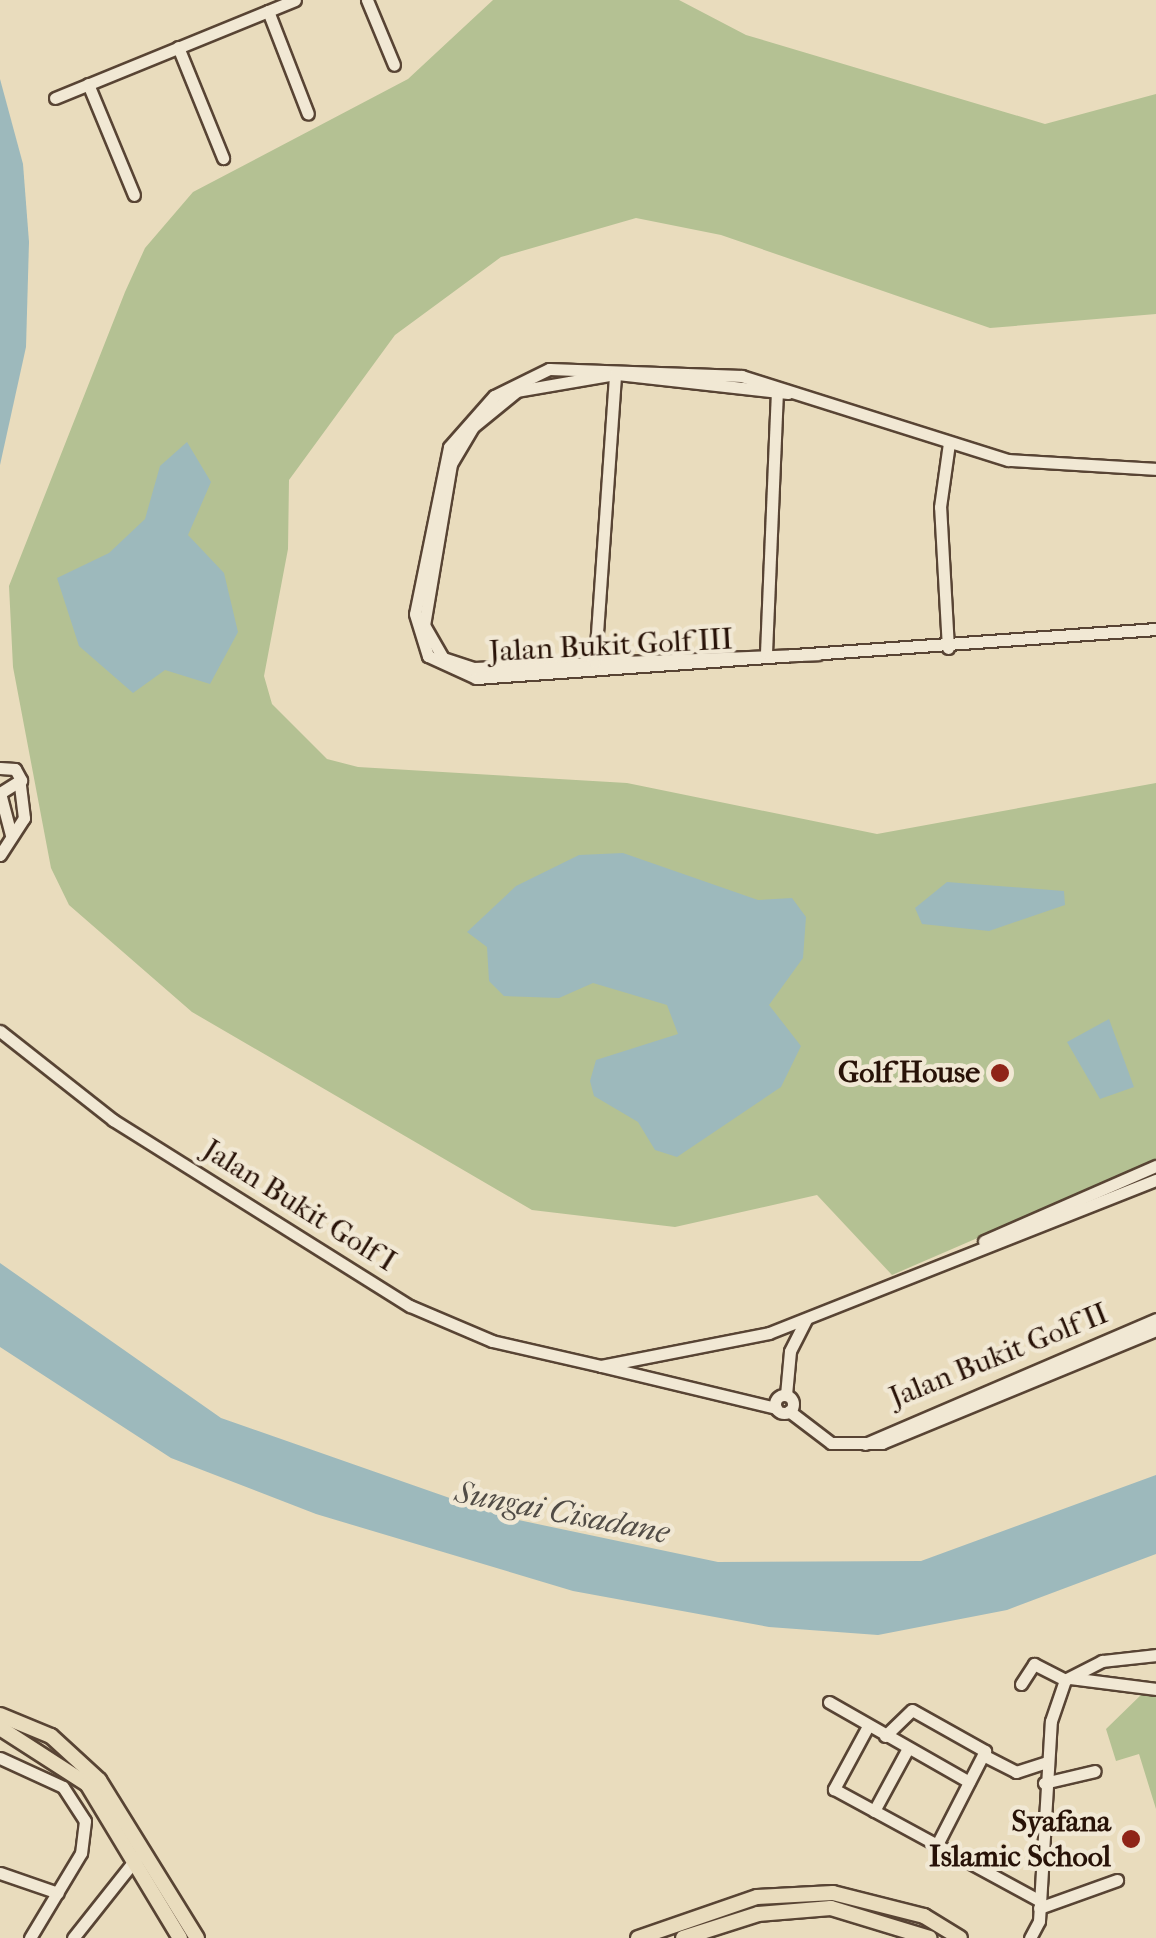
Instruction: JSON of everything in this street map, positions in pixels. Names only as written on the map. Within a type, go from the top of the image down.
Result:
[{"type":"main road","points":[[0,1715],[51,1736],[89,1770],[180,1938]]},
{"type":"main road","points":[[0,1728],[86,1784],[197,1938]]},
{"type":"main road","points":[[638,1938],[757,1897],[834,1893],[924,1916],[960,1938]]},
{"type":"main road","points":[[683,1938],[758,1914],[831,1908],[930,1938]]},
{"type":"street","points":[[55,98],[295,0]]},
{"type":"street","points":[[367,0],[394,65]]},
{"type":"street","points":[[268,11],[308,114]]},
{"type":"street","points":[[178,47],[223,158]]},
{"type":"street","points":[[88,84],[134,196]]},
{"type":"street","name":"Jalan Bukit Golf III","points":[[1156,469],[1059,469],[949,443],[818,394],[648,366],[568,367],[518,380],[468,417],[444,458],[415,628],[434,662],[467,677],[948,648],[1156,629]]},
{"type":"street","points":[[595,662],[614,374]]},
{"type":"street","name":"Jalan Bukit Golf III","points":[[818,394],[614,374],[529,385],[472,427],[446,478],[424,616],[432,646],[463,667],[822,655]]},
{"type":"street","points":[[766,654],[778,391]]},
{"type":"street","points":[[948,648],[940,506],[949,443]]},
{"type":"street","points":[[0,768],[15,768],[24,818],[0,855]]},
{"type":"street","points":[[11,836],[0,793],[20,785]]},
{"type":"street","name":"Jalan Bukit Golf I","points":[[0,1031],[113,1120],[410,1306],[492,1341],[782,1410]]},
{"type":"street","name":"Jalan Bukit Golf I","points":[[601,1366],[658,1360],[806,1320],[1156,1166]]},
{"type":"street","name":"Jalan Bukit Golf I","points":[[984,1241],[1156,1180]]},
{"type":"street","name":"Jalan Bukit Golf II","points":[[865,1444],[1156,1319]]},
{"type":"street","points":[[782,1410],[790,1351],[806,1320]]},
{"type":"street","name":"Jalan Bukit Golf II","points":[[782,1410],[831,1443],[865,1444],[1156,1330]]},
{"type":"street","points":[[769,1333],[790,1351]]},
{"type":"street","points":[[658,1360],[661,1383]]},
{"type":"street","points":[[1030,1938],[1038,1903],[1046,1762],[1058,1699],[1066,1681],[1102,1661],[1156,1655]]},
{"type":"street","points":[[1024,1676],[1156,1689]]},
{"type":"street","points":[[829,1702],[969,1782]]},
{"type":"street","points":[[885,1736],[912,1710],[1016,1772],[1046,1762]]},
{"type":"street","points":[[868,1726],[834,1789],[1038,1903],[1116,1880]]},
{"type":"street","points":[[874,1811],[907,1750]]},
{"type":"street","points":[[937,1844],[985,1756]]},
{"type":"street","points":[[0,1758],[63,1787],[85,1821],[81,1852],[30,1938]]},
{"type":"street","points":[[1044,1782],[1095,1770]]},
{"type":"street","points":[[78,1936],[136,1858]]},
{"type":"street","points":[[0,1872],[58,1892]]},
{"type":"green space","points":[[493,0],[679,0],[746,35],[1045,124],[1156,94],[1156,314],[990,328],[721,235],[636,218],[501,257],[395,335],[289,480],[288,549],[264,676],[272,704],[327,759],[358,767],[627,783],[877,834],[1156,783],[1156,1161],[892,1275],[817,1195],[675,1227],[532,1210],[192,1012],[69,905],[51,868],[13,667],[9,586],[145,248],[193,192],[408,79]]},
{"type":"green space","points":[[1145,1691],[1156,1696],[1156,1809],[1139,1754],[1116,1761],[1106,1729]]},
{"type":"water","points":[[0,79],[23,164],[29,242],[26,347],[0,465]]},
{"type":"water","points":[[187,442],[211,482],[188,535],[224,573],[238,632],[210,684],[165,670],[133,693],[79,646],[57,578],[109,553],[145,519],[160,466]]},
{"type":"water","points":[[623,853],[758,900],[792,898],[806,917],[803,958],[769,1005],[801,1046],[781,1087],[677,1157],[655,1150],[638,1122],[594,1096],[590,1081],[596,1060],[678,1034],[667,1005],[593,983],[559,998],[504,996],[489,981],[487,947],[467,932],[516,886],[579,855]]},
{"type":"water","points":[[947,882],[1064,891],[1065,905],[989,931],[922,924],[915,908]]},
{"type":"water","points":[[1109,1019],[1134,1087],[1100,1099],[1067,1042]]},
{"type":"water","points":[[0,1263],[221,1418],[504,1517],[718,1562],[921,1561],[1156,1475],[1156,1554],[1007,1610],[878,1635],[769,1627],[573,1591],[316,1514],[171,1458],[0,1347]]},
{"type":"place","name":"Golf House","points":[[1000,1073]]},
{"type":"place","name":"Syafana Islamic School","points":[[1131,1839]]},
{"type":"water label","name":"Sungai Cisadane","points":[[562,1513]]}]
